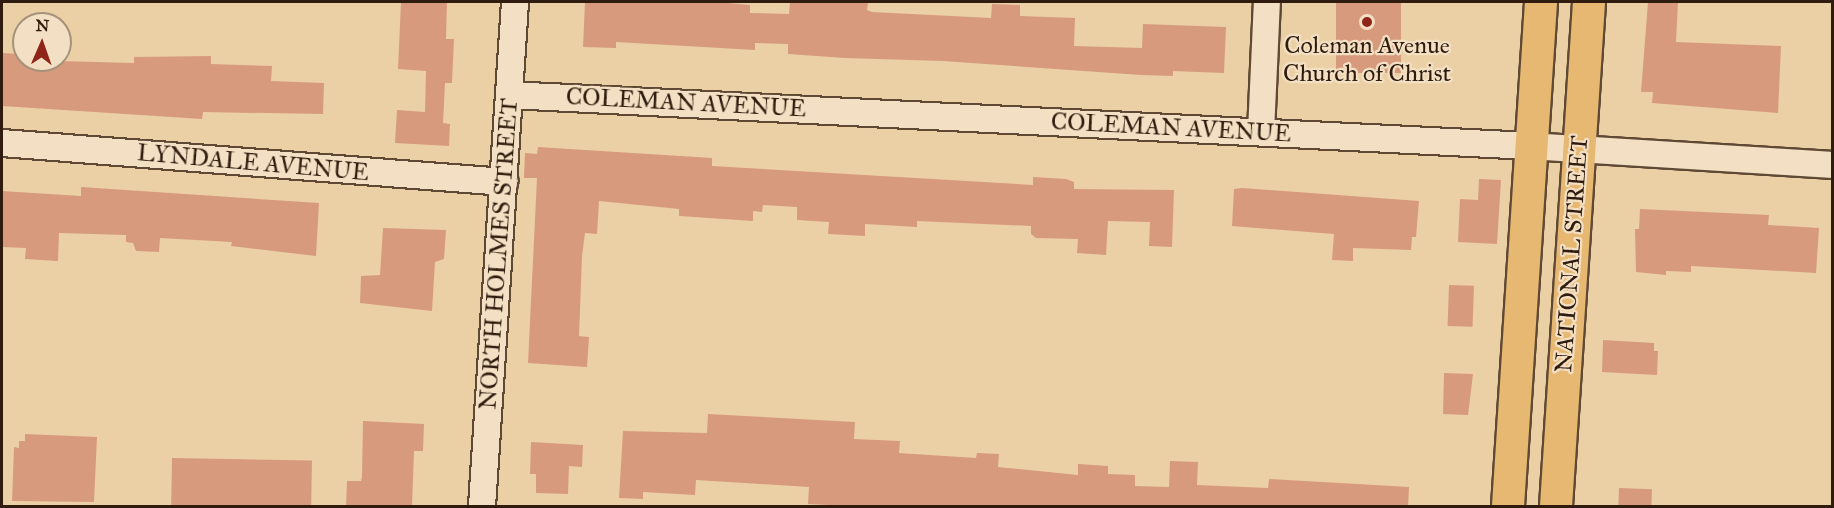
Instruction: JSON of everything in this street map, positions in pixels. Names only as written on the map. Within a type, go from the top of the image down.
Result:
[{"type":"main road","name":"NATIONAL STREET","points":[[1508,507],[1541,2]]},
{"type":"main road","name":"NATIONAL STREET","points":[[1556,507],[1589,2]]},
{"type":"street","name":"NORTH HOLMES STREET","points":[[482,507],[515,2]]},
{"type":"street","points":[[1261,132],[1267,2]]},
{"type":"street","name":"COLEMAN AVENUE","points":[[509,95],[1530,146],[1833,165]]},
{"type":"street","name":"LYNDALE AVENUE","points":[[2,143],[504,182]]},
{"type":"building","points":[[401,2],[447,2],[446,39],[454,39],[452,83],[445,83],[443,123],[450,124],[449,146],[395,143],[397,110],[425,112],[426,71],[398,69]]},
{"type":"building","points":[[585,2],[717,2],[750,5],[750,13],[789,14],[790,2],[868,3],[867,10],[872,12],[991,18],[992,4],[1020,5],[1020,16],[1075,18],[1074,46],[1142,48],[1143,24],[1226,27],[1224,73],[1173,71],[1173,76],[1141,75],[943,61],[845,58],[788,54],[788,44],[755,43],[755,50],[616,42],[616,48],[583,47]]},
{"type":"building","points":[[1336,2],[1401,2],[1401,73],[1336,73]]},
{"type":"building","points":[[1648,2],[1678,2],[1676,42],[1781,46],[1778,113],[1652,103],[1653,92],[1641,92]]},
{"type":"building","points":[[2,53],[12,54],[12,72],[72,72],[72,61],[134,63],[134,57],[211,56],[211,64],[272,66],[271,81],[324,83],[323,114],[203,112],[202,119],[2,106]]},
{"type":"building","points":[[538,147],[712,158],[712,166],[1033,185],[1033,177],[1066,179],[1074,182],[1074,189],[1174,190],[1172,247],[1149,246],[1150,222],[1108,221],[1106,255],[1077,253],[1078,239],[1036,238],[1031,234],[1031,226],[917,221],[917,227],[865,224],[865,236],[828,234],[829,222],[797,220],[797,207],[763,205],[762,212],[753,211],[753,221],[679,216],[679,209],[599,201],[597,234],[585,233],[582,256],[579,336],[589,337],[587,367],[528,363],[537,178],[524,178],[525,153],[537,154]]},
{"type":"building","points":[[1479,179],[1501,180],[1497,244],[1458,242],[1460,199],[1478,200]]},
{"type":"building","points":[[81,187],[319,203],[316,256],[231,246],[232,242],[160,238],[159,252],[136,251],[133,243],[126,242],[126,235],[59,233],[58,261],[25,259],[26,248],[2,247],[2,191],[81,196]]},
{"type":"building","points":[[1234,189],[1419,201],[1416,237],[1412,237],[1411,250],[1353,248],[1353,261],[1332,260],[1334,234],[1232,226]]},
{"type":"building","points":[[1640,209],[1769,215],[1768,225],[1819,228],[1816,273],[1691,266],[1691,272],[1666,271],[1666,275],[1636,272],[1635,229],[1639,229]]},
{"type":"building","points":[[383,228],[446,230],[444,259],[435,262],[432,311],[360,303],[361,276],[380,275]]},
{"type":"building","points":[[1449,285],[1474,286],[1473,327],[1448,326]]},
{"type":"building","points":[[1603,340],[1654,343],[1654,351],[1658,351],[1657,375],[1602,372]]},
{"type":"building","points":[[1444,373],[1473,374],[1468,415],[1443,414]]},
{"type":"building","points":[[708,414],[855,422],[854,439],[900,441],[899,453],[976,458],[977,453],[999,454],[998,467],[1078,475],[1078,464],[1108,466],[1108,474],[1135,475],[1135,486],[1169,487],[1170,461],[1198,462],[1197,485],[1268,488],[1269,479],[1409,487],[1408,507],[868,507],[808,504],[809,487],[696,480],[695,495],[643,492],[643,499],[619,498],[623,431],[707,433]]},
{"type":"building","points":[[363,421],[424,424],[423,451],[414,451],[412,507],[346,507],[347,481],[361,481],[362,477]]},
{"type":"building","points":[[25,434],[97,437],[94,502],[12,501],[14,447],[19,448],[19,441],[25,441]]},
{"type":"building","points":[[531,442],[583,445],[582,467],[569,466],[568,494],[536,493],[536,474],[530,474]]},
{"type":"building","points":[[172,458],[312,460],[311,506],[171,506]]},
{"type":"building","points":[[1619,488],[1652,489],[1651,506],[1618,506]]},
{"type":"place","name":"Coleman Avenue Church of Christ","points":[[1367,22]]}]
